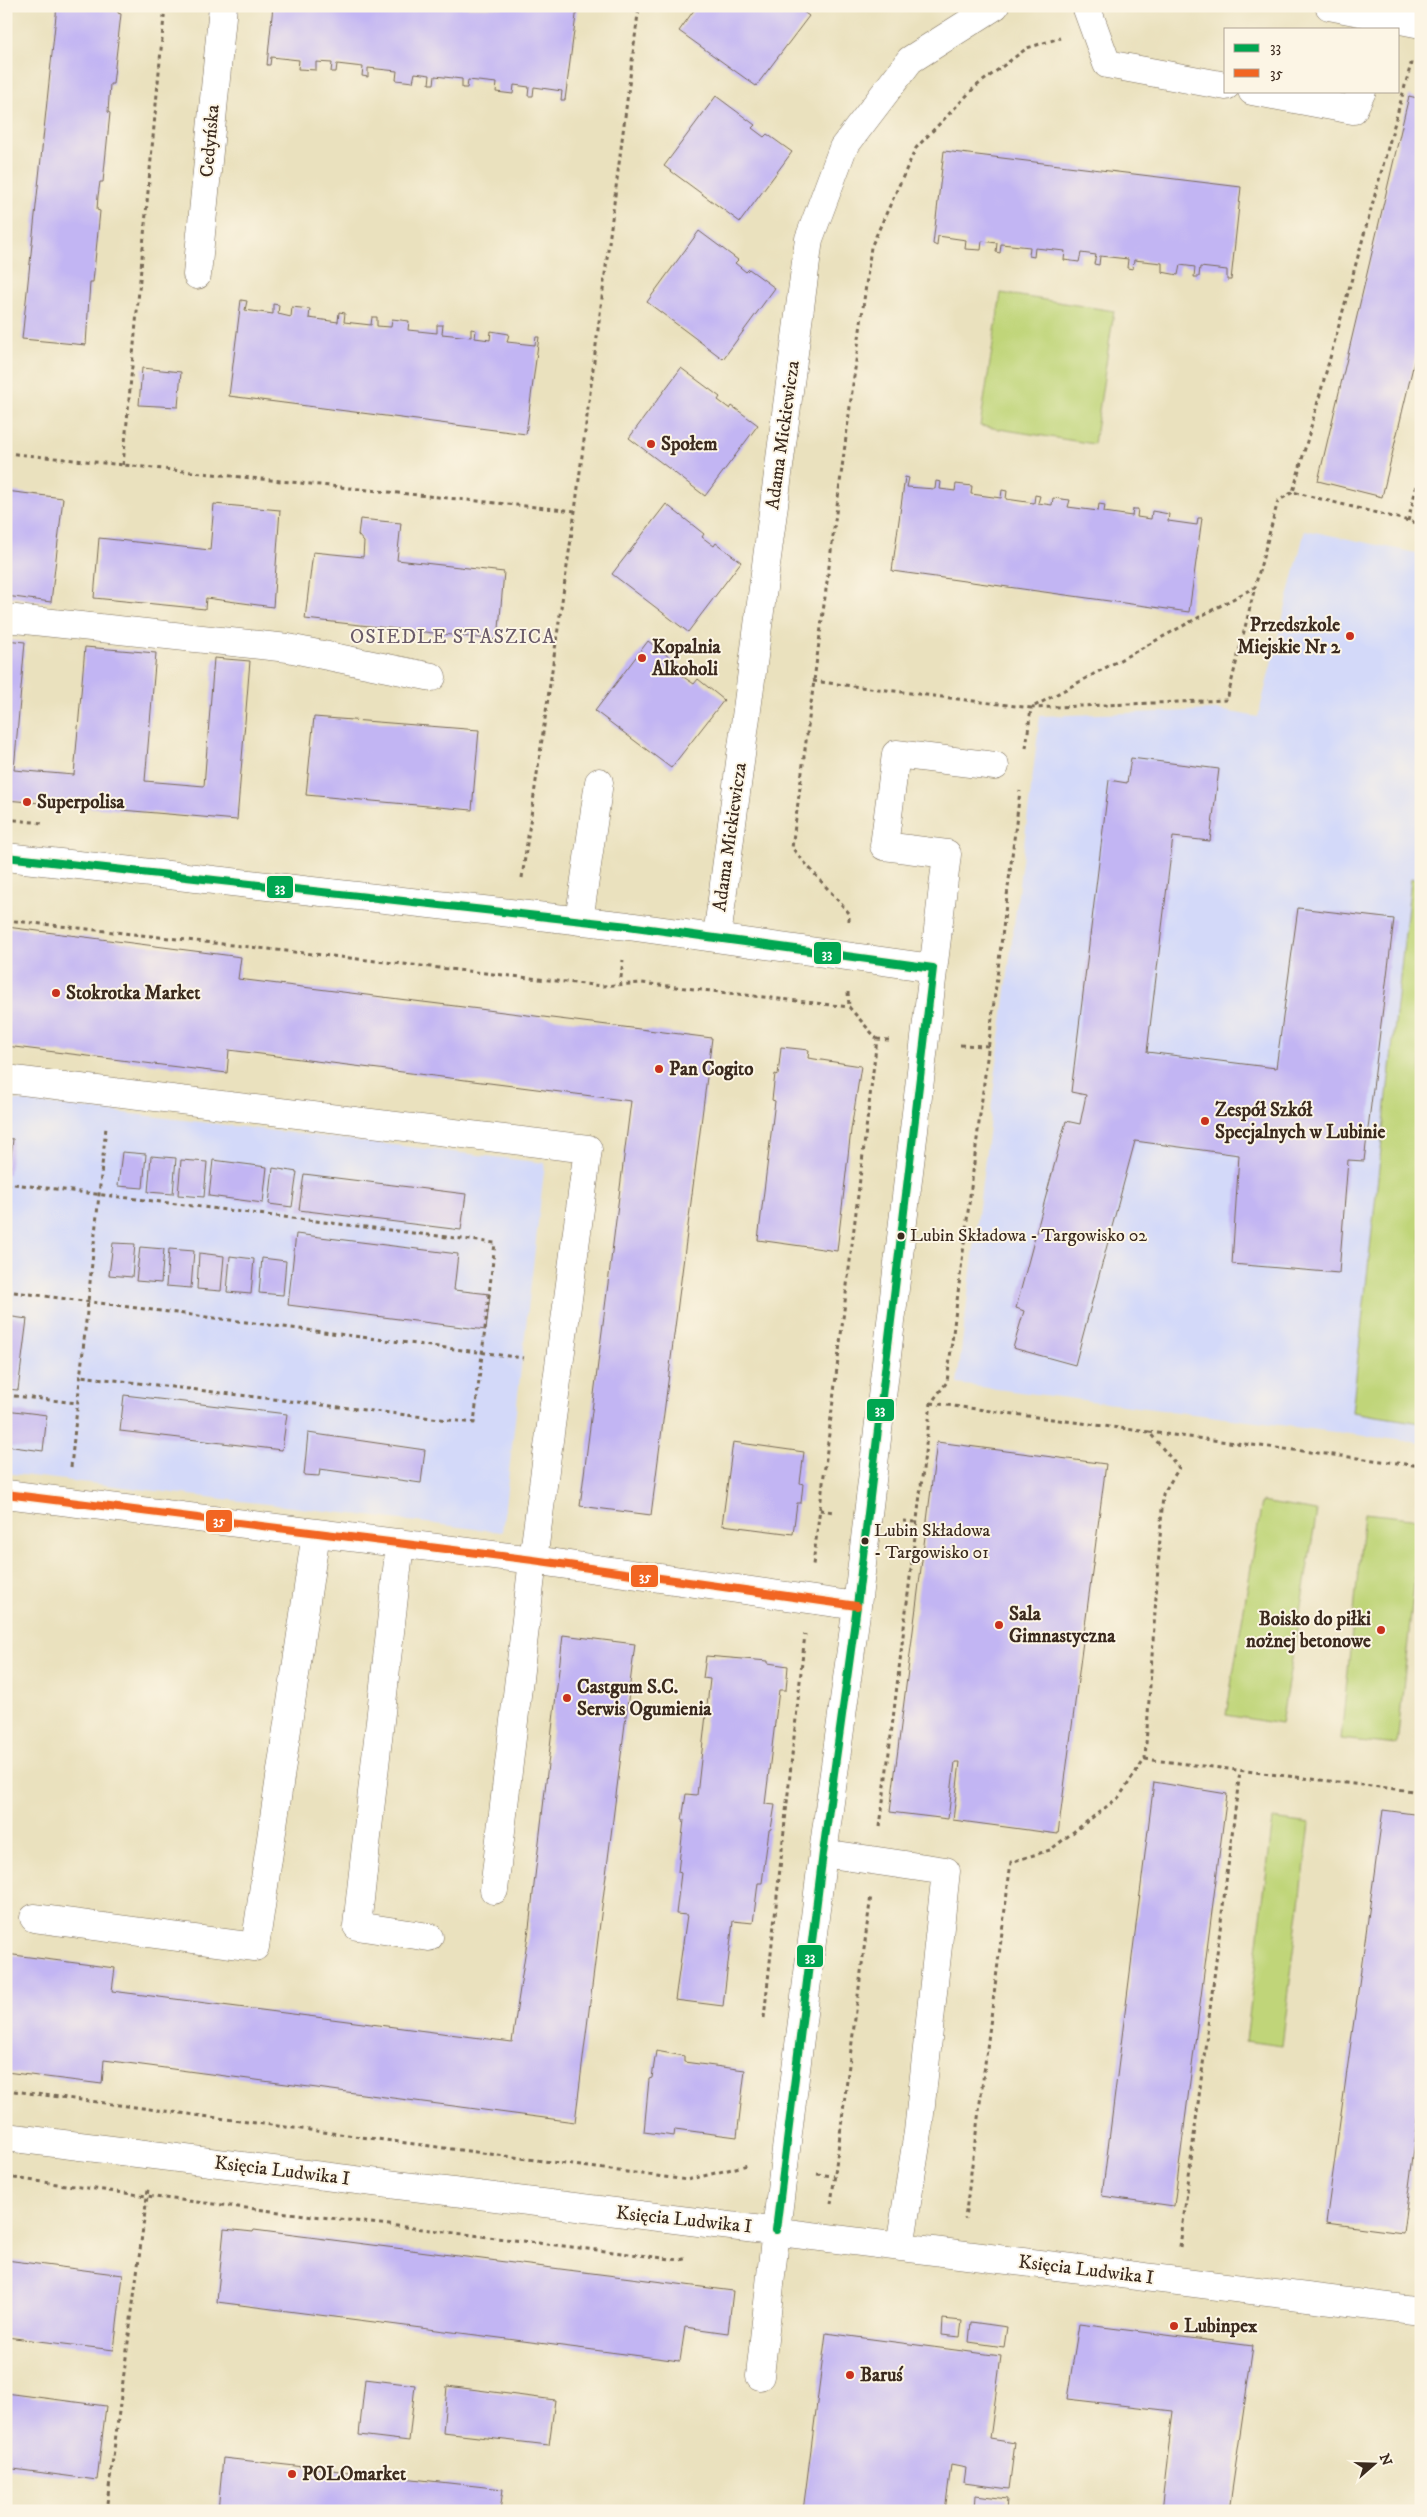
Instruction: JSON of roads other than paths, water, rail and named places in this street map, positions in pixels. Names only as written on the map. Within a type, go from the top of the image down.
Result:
[{"type":"street","name":"Cedyńska","points":[[197,275],[223,6]]},
{"type":"street","name":"Adama Mickiewicza","points":[[717,937],[809,238],[842,148],[910,60],[995,6]]},
{"type":"street","points":[[1329,6],[1404,24]]},
{"type":"street","points":[[1090,17],[1107,64],[1224,86]]},
{"type":"street","points":[[1257,92],[1353,110],[1362,92]]},
{"type":"street","points":[[6,618],[288,648],[432,677]]},
{"type":"street","points":[[760,2376],[776,2230],[823,1853],[857,1606],[946,854],[884,846],[896,754],[994,766]]},
{"type":"street","points":[[578,920],[599,782]]},
{"type":"street","points":[[6,857],[578,920],[717,937],[933,968]]},
{"type":"street","points":[[6,1079],[588,1149],[533,1560],[494,1890]]},
{"type":"street","points":[[6,1494],[533,1560],[857,1606]]},
{"type":"street","points":[[34,1918],[255,1947],[316,1533]]},
{"type":"street","points":[[400,1543],[357,1926],[429,1937]]},
{"type":"street","points":[[823,1853],[946,1871],[918,2132],[900,2247]]},
{"type":"street","name":"Księcia Ludwika I","points":[[6,2137],[682,2221],[776,2230],[1421,2311]]},
{"type":"place","name":"Społem","points":[[651,444]]},
{"type":"place","name":"Przedszkole Miejskie Nr 2","points":[[1350,636]]},
{"type":"place","name":"Kopalnia Alkoholi","points":[[642,658]]},
{"type":"place","name":"Superpolisa","points":[[27,802]]},
{"type":"place","name":"Stokrotka Market","points":[[56,993]]},
{"type":"place","name":"Pan Cogito","points":[[659,1069]]},
{"type":"place","name":"Zespół Szkół Specjalnych w Lubinie","points":[[1205,1121]]},
{"type":"place","name":"Lubin Składowa - Targowisko 02","points":[[901,1236]]},
{"type":"place","name":"Lubin Składowa - Targowisko 01","points":[[865,1541]]},
{"type":"place","name":"Sala Gimnastyczna","points":[[999,1625]]},
{"type":"place","name":"Boisko do piłki nożnej betonowe","points":[[1381,1630]]},
{"type":"place","name":"Castgum S.C. Serwis Ogumienia","points":[[567,1698]]},
{"type":"place","name":"Lubinpex","points":[[1174,2326]]},
{"type":"place","name":"Baruś","points":[[850,2375]]},
{"type":"place","name":"POLOmarket","points":[[292,2474]]},
{"type":"district","name":"OSIEDLE STASZICA","points":[[453,637]]}]
